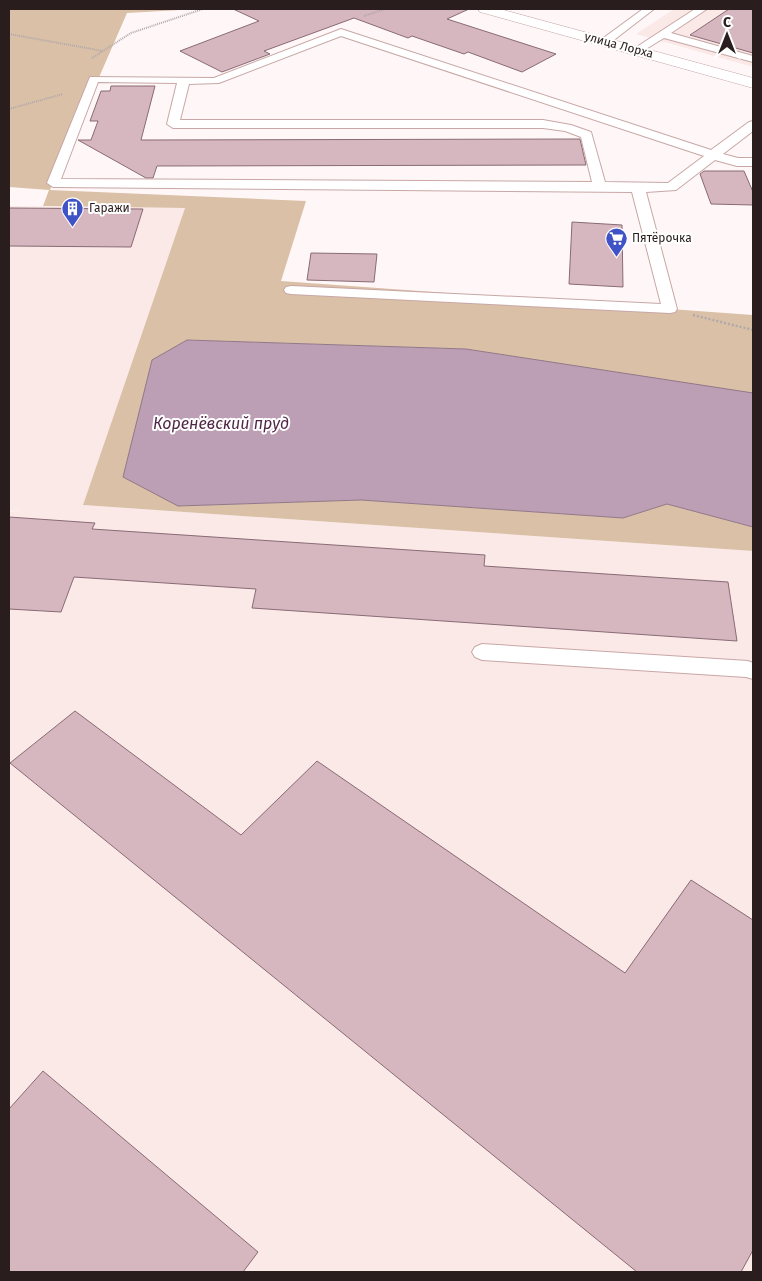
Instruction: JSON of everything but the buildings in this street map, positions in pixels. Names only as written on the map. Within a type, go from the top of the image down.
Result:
[{"type":"street","name":"улица Лорха","points":[[485,9],[753,82]]},
{"type":"lane","points":[[606,41],[650,9]]},
{"type":"lane","points":[[638,50],[702,9]]},
{"type":"lane","points":[[753,125],[713,154],[671,187],[53,183],[94,79],[215,81],[341,32],[713,154],[737,162],[753,162]]},
{"type":"lane","points":[[663,34],[753,59]]},
{"type":"lane","points":[[184,80],[173,124],[543,124],[567,128],[587,135],[598,186]]},
{"type":"lane","points":[[291,290],[670,309],[638,188]]},
{"type":"lane","points":[[482,652],[748,669],[753,671]]},
{"type":"path","points":[[9,34],[103,51]]},
{"type":"path","points":[[670,309],[753,330]]},
{"type":"shaded area","points":[[9,9],[198,9],[127,13],[50,190],[306,201],[281,281],[753,315],[752,394],[466,349],[187,340],[179,506],[361,500],[623,518],[667,504],[753,527],[753,551],[83,505],[185,208],[43,206],[49,190],[9,187]]},
{"type":"shaded area","points":[[674,9],[729,9],[721,14],[738,32],[707,24],[690,35],[723,45],[736,35],[753,40],[753,44],[745,50],[753,53],[753,67],[636,34]]},
{"type":"shaded area","points":[[9,206],[185,208],[83,505],[753,551],[753,1272],[9,1272],[9,512],[22,510],[9,511]]},
{"type":"water","name":"Коренёвский пруд","points":[[187,340],[466,349],[753,393],[753,527],[667,504],[623,518],[361,500],[178,506],[123,477],[152,360]]},
{"type":"place","name":"Гаражи","points":[[73,227]]},
{"type":"place","name":"Пятёрочка","points":[[616,257]]}]
